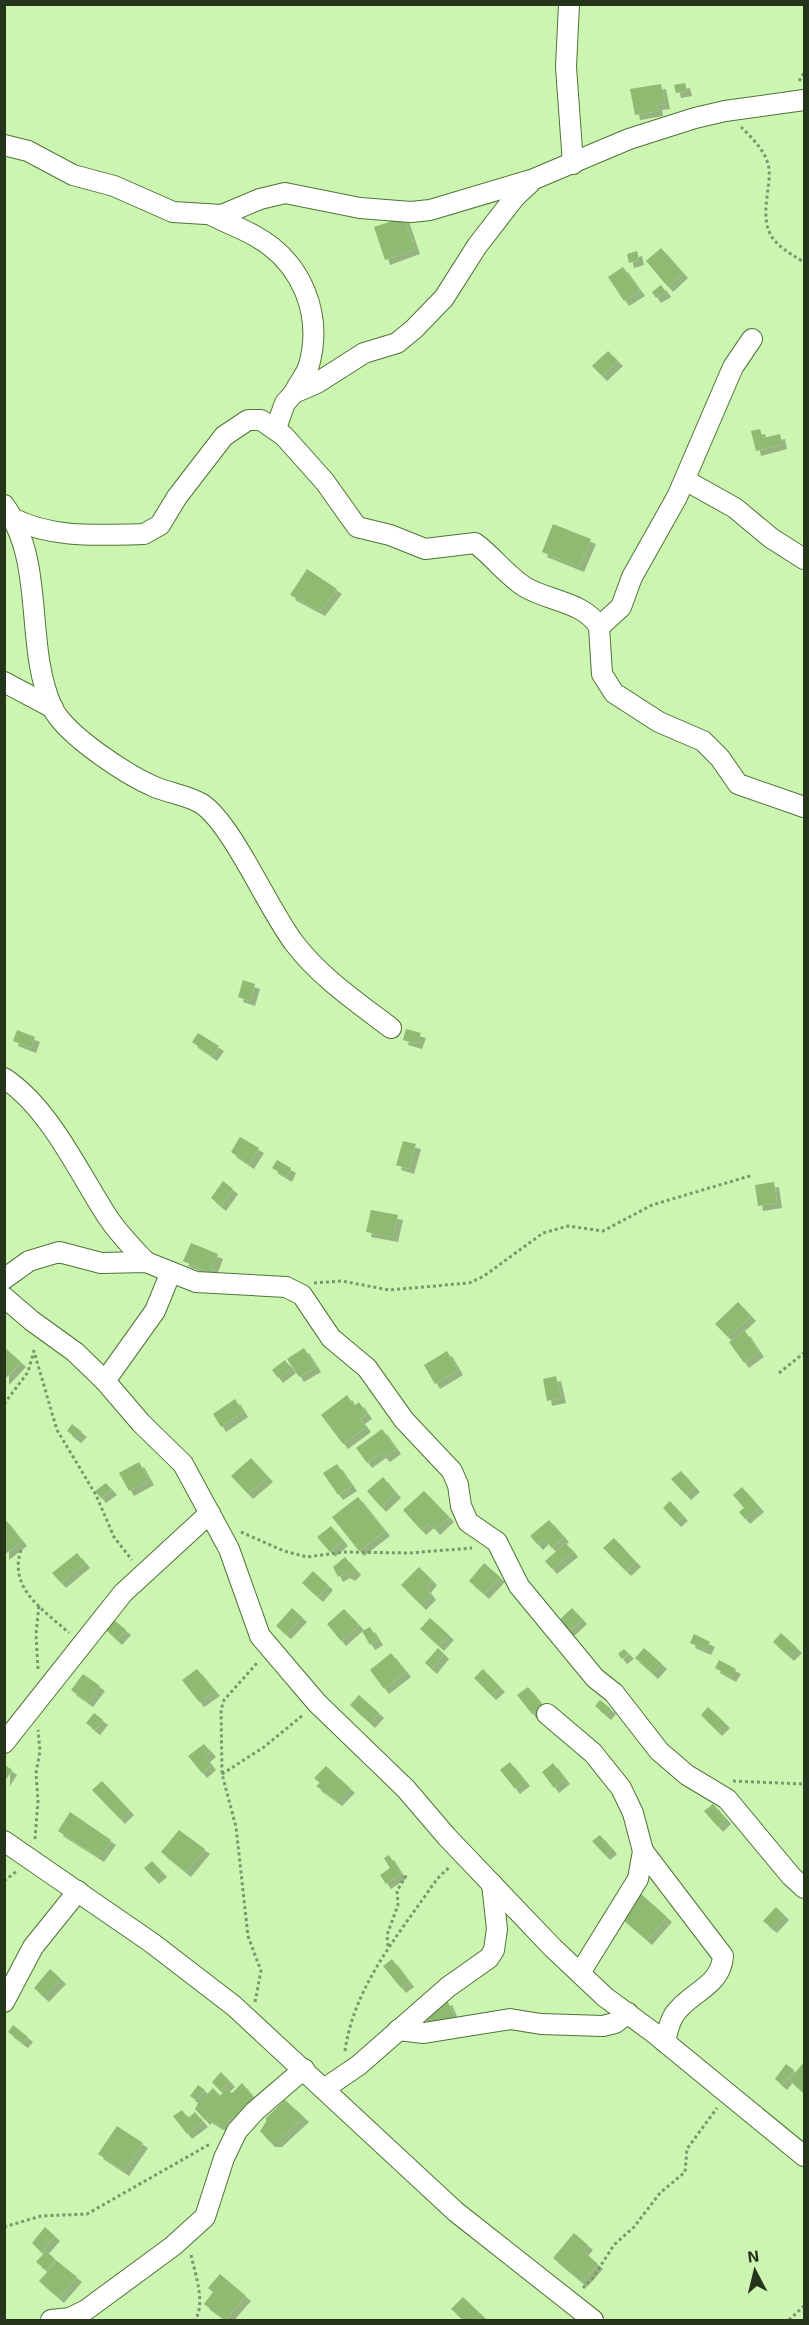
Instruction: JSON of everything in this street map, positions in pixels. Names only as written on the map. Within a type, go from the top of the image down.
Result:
[{"type":"street","points":[[569,4],[566,66],[573,164]]},
{"type":"street","points":[[213,216],[285,193],[360,208],[421,212],[534,179],[629,139],[725,111],[804,100]]},
{"type":"street","points":[[4,145],[27,151],[73,175],[133,193],[161,209],[213,216],[255,236],[272,247],[298,278],[307,294],[314,320],[309,367],[294,393],[285,403],[276,428]]},
{"type":"street","points":[[294,393],[317,383],[364,352],[397,344],[414,329],[444,298],[477,246],[515,197],[534,179]]},
{"type":"street","points":[[599,627],[621,607],[632,577],[685,480],[733,367],[752,339]]},
{"type":"street","points":[[8,512],[42,531],[63,534],[144,534],[160,525],[177,497],[234,427],[248,420],[255,420],[276,428],[303,457],[357,527],[390,535],[425,549],[475,543],[525,587],[586,613],[599,627],[602,674],[614,693],[659,722],[703,741],[720,758],[738,784],[804,807]]},
{"type":"street","points":[[685,480],[735,508],[771,538],[804,559]]},
{"type":"street","points":[[8,512],[25,553],[40,669],[52,708]]},
{"type":"street","points":[[4,682],[52,708],[87,744],[114,764],[147,783],[202,804],[228,836],[296,945],[342,990],[391,1028]]},
{"type":"street","points":[[4,1078],[40,1114],[71,1154],[110,1221],[146,1262]]},
{"type":"street","points":[[4,1279],[29,1261],[50,1253],[77,1255],[101,1263],[146,1262],[204,1283],[286,1287],[302,1295],[331,1338],[368,1368],[404,1420],[455,1476],[460,1506],[468,1522],[492,1537],[500,1546],[519,1586],[595,1678],[614,1693],[659,1751],[687,1775],[728,1799],[791,1876],[804,1888]]},
{"type":"street","points":[[105,1381],[155,1311],[171,1272]]},
{"type":"street","points":[[4,1297],[32,1321],[75,1352],[183,1464],[229,1549],[261,1636],[270,1650],[317,1703],[406,1789],[464,1855],[580,1973],[804,2156]]},
{"type":"street","points":[[4,1743],[123,1593],[142,1575],[213,1520]]},
{"type":"street","points":[[547,1714],[593,1753],[621,1788],[633,1813],[643,1851],[723,1956],[722,1966],[715,1980],[689,1999],[673,2016],[665,2042]]},
{"type":"street","points":[[4,1841],[152,1943],[251,2022],[456,2212],[593,2320]]},
{"type":"street","points":[[580,1973],[638,1880],[643,1851]]},
{"type":"street","points":[[324,2089],[342,2077],[448,1987],[489,1958],[494,1950],[497,1929],[492,1884]]},
{"type":"street","points":[[4,2002],[33,1947],[78,1891]]},
{"type":"street","points":[[398,2030],[424,2034],[510,2019],[541,2025],[603,2026],[615,2023],[628,2013]]},
{"type":"street","points":[[51,2320],[70,2318],[86,2310],[205,2217],[224,2158],[237,2131],[255,2111],[304,2070]]},
{"type":"path","points":[[725,111],[750,135],[769,169],[764,215],[767,231],[784,250],[804,262]]},
{"type":"path","points":[[286,1287],[342,1281],[389,1290],[469,1283],[484,1276],[543,1233],[568,1226],[601,1231],[652,1205],[753,1175]]},
{"type":"path","points":[[32,1321],[35,1355],[57,1430],[96,1495],[114,1537],[142,1575]]},
{"type":"path","points":[[779,1373],[804,1353]]},
{"type":"path","points":[[4,1404],[28,1372],[35,1355]]},
{"type":"path","points":[[213,1520],[284,1551],[307,1557],[344,1552],[410,1553],[500,1546]]},
{"type":"path","points":[[21,1550],[17,1563],[22,1586],[81,1644]]},
{"type":"path","points":[[32,1861],[38,1801],[36,1773],[40,1751],[36,1634],[39,1605]]},
{"type":"path","points":[[251,2022],[261,1982],[261,1971],[248,1935],[236,1827],[222,1774],[222,1705],[244,1676],[270,1650]]},
{"type":"path","points":[[222,1774],[264,1747],[317,1703]]},
{"type":"path","points":[[728,1780],[804,1784]]},
{"type":"path","points":[[342,2077],[347,2037],[371,1975],[434,1882],[464,1855]]},
{"type":"path","points":[[388,1948],[387,1935],[398,1905],[397,1891],[407,1874]]},
{"type":"path","points":[[568,2301],[592,2279],[614,2245],[634,2227],[660,2193],[685,2172],[689,2144],[730,2095]]},
{"type":"path","points":[[4,2227],[41,2216],[87,2214],[188,2159],[218,2139]]},
{"type":"path","points":[[186,2234],[199,2295],[195,2320]]},
{"type":"path","points":[[789,2320],[804,2306]]},
{"type":"building","points":[[685,83],[687,91],[676,93],[674,85]]},
{"type":"building","points":[[661,84],[665,104],[657,105],[658,111],[635,115],[630,89]]},
{"type":"building","points":[[404,217],[415,249],[385,260],[374,227]]},
{"type":"building","points":[[661,248],[683,273],[668,287],[646,261]]},
{"type":"building","points":[[637,251],[639,260],[629,263],[627,254]]},
{"type":"building","points":[[623,267],[640,291],[624,301],[608,277]]},
{"type":"building","points":[[661,285],[666,292],[656,298],[652,292]]},
{"type":"building","points":[[608,351],[618,361],[602,376],[592,366]]},
{"type":"building","points":[[760,429],[763,438],[780,434],[782,444],[756,451],[751,431]]},
{"type":"building","points":[[553,524],[591,539],[579,567],[542,552]]},
{"type":"building","points":[[307,569],[337,589],[320,611],[290,595]]},
{"type":"building","points":[[243,980],[255,984],[250,1001],[238,997]]},
{"type":"building","points":[[406,1029],[421,1033],[417,1044],[403,1040]]},
{"type":"building","points":[[17,1030],[35,1037],[31,1048],[13,1041]]},
{"type":"building","points":[[198,1033],[219,1046],[212,1056],[192,1042]]},
{"type":"building","points":[[240,1137],[259,1148],[249,1164],[231,1152]]},
{"type":"building","points":[[403,1141],[416,1144],[409,1169],[396,1165]]},
{"type":"building","points":[[277,1160],[291,1168],[287,1177],[272,1168]]},
{"type":"building","points":[[223,1181],[233,1189],[221,1206],[211,1198]]},
{"type":"building","points":[[774,1182],[777,1203],[758,1206],[755,1185]]},
{"type":"building","points":[[371,1210],[398,1215],[393,1237],[366,1232]]},
{"type":"building","points":[[191,1243],[218,1254],[211,1273],[183,1261]]},
{"type":"building","points":[[738,1302],[751,1316],[728,1337],[715,1324]]},
{"type":"building","points":[[745,1331],[759,1352],[744,1363],[729,1342]]},
{"type":"building","points":[[4,1347],[21,1362],[4,1380]]},
{"type":"building","points":[[304,1348],[316,1367],[299,1377],[287,1359]]},
{"type":"building","points":[[447,1351],[458,1370],[435,1384],[424,1365]]},
{"type":"building","points":[[285,1360],[291,1368],[278,1378],[272,1370]]},
{"type":"building","points":[[556,1376],[561,1398],[547,1401],[543,1379]]},
{"type":"building","points":[[347,1395],[354,1406],[359,1402],[367,1414],[360,1419],[366,1427],[343,1444],[321,1415]]},
{"type":"building","points":[[235,1399],[243,1412],[221,1427],[213,1414]]},
{"type":"building","points":[[72,1424],[82,1432],[76,1438],[67,1431]]},
{"type":"building","points":[[382,1429],[396,1449],[385,1457],[381,1453],[367,1463],[356,1448]]},
{"type":"building","points":[[251,1458],[268,1477],[248,1494],[231,1476]]},
{"type":"building","points":[[139,1462],[149,1480],[129,1491],[119,1473]]},
{"type":"building","points":[[337,1464],[352,1486],[338,1495],[323,1473]]},
{"type":"building","points":[[681,1471],[695,1487],[686,1495],[671,1479]]},
{"type":"building","points":[[383,1477],[396,1493],[381,1507],[367,1491]]},
{"type":"building","points":[[106,1483],[112,1490],[101,1498],[95,1491]]},
{"type":"building","points":[[742,1487],[759,1507],[745,1519],[739,1512],[744,1508],[733,1495]]},
{"type":"building","points":[[424,1491],[449,1517],[435,1530],[429,1523],[421,1530],[403,1510]]},
{"type":"building","points":[[358,1497],[385,1531],[359,1551],[332,1517]]},
{"type":"building","points":[[670,1501],[683,1516],[676,1522],[663,1508]]},
{"type":"building","points":[[4,1518],[22,1541],[4,1555]]},
{"type":"building","points":[[549,1520],[564,1537],[552,1548],[544,1539],[538,1545],[530,1536]]},
{"type":"building","points":[[331,1526],[343,1541],[330,1552],[317,1537]]},
{"type":"building","points":[[614,1538],[636,1562],[626,1571],[603,1548]]},
{"type":"building","points":[[566,1543],[573,1552],[552,1569],[545,1561]]},
{"type":"building","points":[[77,1553],[85,1563],[61,1583],[52,1573]]},
{"type":"building","points":[[345,1557],[356,1570],[350,1576],[345,1573],[338,1577],[333,1567]]},
{"type":"building","points":[[484,1563],[500,1577],[484,1594],[469,1581]]},
{"type":"building","points":[[419,1567],[432,1580],[426,1588],[431,1595],[421,1605],[401,1585]]},
{"type":"building","points":[[313,1571],[328,1585],[318,1597],[302,1583]]},
{"type":"building","points":[[292,1608],[302,1617],[286,1634],[276,1626]]},
{"type":"building","points":[[572,1608],[582,1619],[564,1636],[554,1625]]},
{"type":"building","points":[[344,1609],[359,1625],[341,1641],[327,1624]]},
{"type":"building","points":[[430,1618],[449,1635],[439,1646],[420,1629]]},
{"type":"building","points":[[113,1619],[126,1630],[117,1640],[105,1629]]},
{"type":"building","points":[[370,1627],[378,1640],[370,1645],[362,1631]]},
{"type":"building","points":[[781,1633],[797,1648],[789,1656],[773,1642]]},
{"type":"building","points":[[694,1634],[710,1642],[706,1650],[690,1643]]},
{"type":"building","points":[[438,1648],[444,1654],[432,1669],[425,1663]]},
{"type":"building","points":[[644,1648],[662,1664],[653,1674],[635,1658]]},
{"type":"building","points":[[624,1649],[629,1654],[622,1659],[618,1654]]},
{"type":"building","points":[[391,1653],[406,1672],[384,1689],[370,1670]]},
{"type":"building","points":[[719,1660],[736,1669],[731,1677],[715,1668]]},
{"type":"building","points":[[197,1669],[215,1691],[199,1702],[182,1680]]},
{"type":"building","points":[[483,1669],[500,1687],[491,1695],[474,1678]]},
{"type":"building","points":[[83,1674],[100,1686],[88,1702],[71,1690]]},
{"type":"building","points":[[528,1687],[543,1706],[532,1714],[517,1695]]},
{"type":"building","points":[[359,1695],[379,1713],[370,1723],[350,1705]]},
{"type":"building","points":[[600,1700],[611,1709],[606,1715],[595,1706]]},
{"type":"building","points":[[708,1707],[725,1723],[717,1731],[701,1715]]},
{"type":"building","points":[[94,1713],[103,1720],[95,1730],[86,1723]]},
{"type":"building","points":[[204,1744],[211,1752],[205,1757],[211,1765],[202,1773],[188,1756]]},
{"type":"building","points":[[510,1762],[525,1781],[515,1789],[500,1770]]},
{"type":"building","points":[[553,1763],[565,1779],[554,1788],[542,1772]]},
{"type":"building","points":[[5,1765],[12,1770],[5,1781]]},
{"type":"building","points":[[326,1766],[350,1788],[337,1801],[316,1786],[320,1783],[314,1778]]},
{"type":"building","points":[[102,1781],[129,1810],[120,1819],[92,1790]]},
{"type":"building","points":[[713,1804],[726,1819],[718,1827],[704,1811]]},
{"type":"building","points":[[70,1812],[111,1840],[99,1857],[58,1831]]},
{"type":"building","points":[[179,1830],[205,1849],[186,1872],[161,1852]]},
{"type":"building","points":[[600,1835],[612,1849],[605,1855],[592,1841]]},
{"type":"building","points":[[389,1855],[401,1874],[386,1884],[380,1875],[390,1868],[384,1858]]},
{"type":"building","points":[[152,1861],[162,1872],[154,1879],[144,1868]]},
{"type":"building","points":[[640,1893],[667,1917],[647,1940],[620,1917]]},
{"type":"building","points":[[776,1907],[784,1915],[772,1928],[763,1921]]},
{"type":"building","points":[[392,1959],[409,1982],[401,1988],[383,1966]]},
{"type":"building","points":[[50,1969],[61,1979],[44,1997],[34,1988]]},
{"type":"building","points":[[447,2000],[456,2020],[430,2028],[423,2011]]},
{"type":"building","points":[[13,2025],[28,2037],[23,2043],[8,2032]]},
{"type":"building","points":[[804,2062],[804,2093],[789,2080]]},
{"type":"building","points":[[786,2064],[794,2070],[782,2085],[775,2079]]},
{"type":"building","points":[[221,2072],[230,2082],[220,2091],[212,2082]]},
{"type":"building","points":[[242,2083],[255,2099],[239,2119],[232,2117],[225,2129],[207,2118],[205,2120],[195,2109],[213,2088],[220,2096],[226,2089],[232,2093]]},
{"type":"building","points":[[198,2085],[205,2090],[196,2100],[190,2096]]},
{"type":"building","points":[[285,2100],[304,2117],[277,2142],[270,2142],[260,2131],[266,2118]]},
{"type":"building","points":[[182,2110],[188,2118],[195,2112],[203,2122],[187,2134],[173,2116]]},
{"type":"building","points":[[117,2126],[143,2143],[124,2171],[98,2154]]},
{"type":"building","points":[[45,2227],[55,2236],[41,2252],[32,2243]]},
{"type":"building","points":[[574,2233],[588,2245],[583,2251],[598,2264],[582,2282],[553,2258]]},
{"type":"building","points":[[46,2251],[55,2259],[46,2270],[36,2262]]},
{"type":"building","points":[[57,2261],[77,2277],[59,2298],[39,2281]]},
{"type":"building","points":[[220,2274],[246,2296],[225,2320],[204,2304],[213,2292],[208,2288]]},
{"type":"building","points":[[463,2297],[487,2320],[463,2320],[451,2309]]}]
